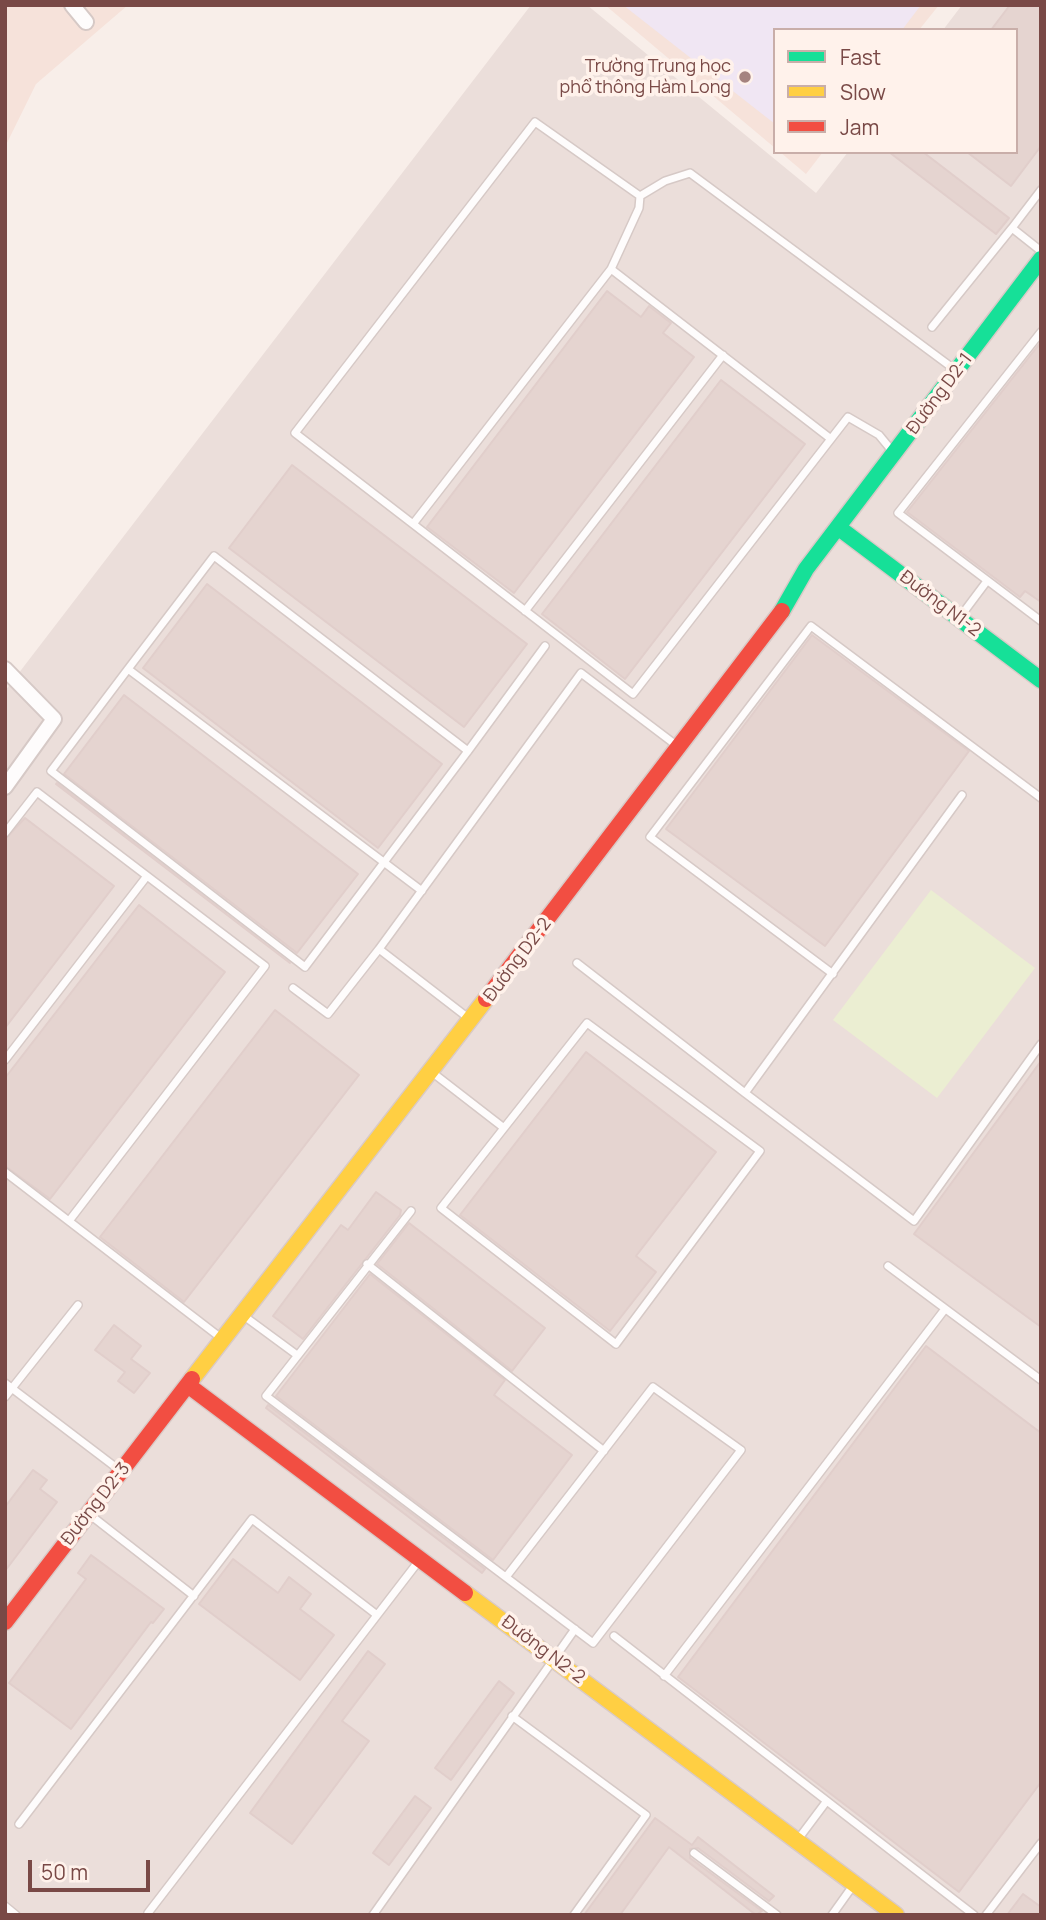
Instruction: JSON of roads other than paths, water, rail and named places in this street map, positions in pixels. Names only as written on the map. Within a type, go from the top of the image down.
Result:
[{"type":"main road","name":"Đường D2-1","points":[[839,528],[1041,259]]},
{"type":"main road","name":"Đường N1-2","points":[[839,528],[1041,680]]},
{"type":"main road","name":"Đường D2-2","points":[[189,1386],[772,627],[806,569],[839,528]]},
{"type":"main road","name":"Đường D2-3","points":[[9,1611],[189,1386]]},
{"type":"main road","name":"Đường N2-2","points":[[189,1386],[896,1915]]},
{"type":"street","points":[[72,5],[86,22]]},
{"type":"street","points":[[5,669],[54,719],[5,787]]},
{"type":"lane","points":[[640,196],[535,122],[295,433],[633,694],[848,417],[879,435],[894,453]]},
{"type":"lane","points":[[640,196],[666,181],[690,173],[957,371]]},
{"type":"lane","points":[[932,327],[1041,190]]},
{"type":"lane","points":[[413,524],[611,269],[639,208],[640,196]]},
{"type":"lane","points":[[1012,228],[1041,251]]},
{"type":"lane","points":[[611,269],[831,439]]},
{"type":"lane","points":[[1041,332],[898,513],[1041,621]]},
{"type":"lane","points":[[525,611],[723,355]]},
{"type":"lane","points":[[468,751],[215,556],[51,771],[305,967],[468,751],[545,646]]},
{"type":"lane","points":[[959,619],[987,581]]},
{"type":"lane","points":[[833,974],[650,837],[811,626],[1041,798]]},
{"type":"lane","points":[[128,669],[422,891]]},
{"type":"lane","points":[[293,988],[328,1014],[379,949],[581,673],[679,747]]},
{"type":"lane","points":[[5,833],[37,792],[265,966],[69,1221]]},
{"type":"lane","points":[[745,1093],[962,795]]},
{"type":"lane","points":[[5,1060],[147,876]]},
{"type":"lane","points":[[379,949],[472,1020]]},
{"type":"lane","points":[[577,962],[914,1221],[1041,1044]]},
{"type":"lane","points":[[587,1023],[760,1151],[616,1344],[441,1208],[504,1128],[587,1023]]},
{"type":"lane","points":[[432,1072],[504,1128]]},
{"type":"lane","points":[[5,1172],[223,1339]]},
{"type":"lane","points":[[411,1211],[266,1396],[593,1643],[741,1450],[653,1387],[506,1577]]},
{"type":"lane","points":[[367,1264],[604,1451]]},
{"type":"lane","points":[[888,1266],[1041,1380]]},
{"type":"lane","points":[[5,1397],[9,1386],[78,1305]]},
{"type":"lane","points":[[664,1676],[945,1309]]},
{"type":"lane","points":[[242,1315],[297,1355]]},
{"type":"lane","points":[[9,1386],[121,1472]]},
{"type":"lane","points":[[89,1514],[194,1596]]},
{"type":"lane","points":[[19,1824],[253,1519],[377,1615]]},
{"type":"lane","points":[[148,1913],[421,1558]]},
{"type":"lane","points":[[373,1915],[575,1629]]},
{"type":"lane","points":[[614,1636],[974,1915]]},
{"type":"lane","points":[[512,1716],[646,1815],[574,1915]]},
{"type":"lane","points":[[796,1842],[826,1802]]},
{"type":"lane","points":[[986,1915],[1041,1843]]},
{"type":"lane","points":[[694,1853],[777,1915]]},
{"type":"lane","points":[[832,1915],[854,1884]]},
{"type":"lane","points":[[5,1906],[16,1915]]},
{"type":"place","name":"Trường Trung học phổ thông Hàm Long","points":[[745,77]]}]
